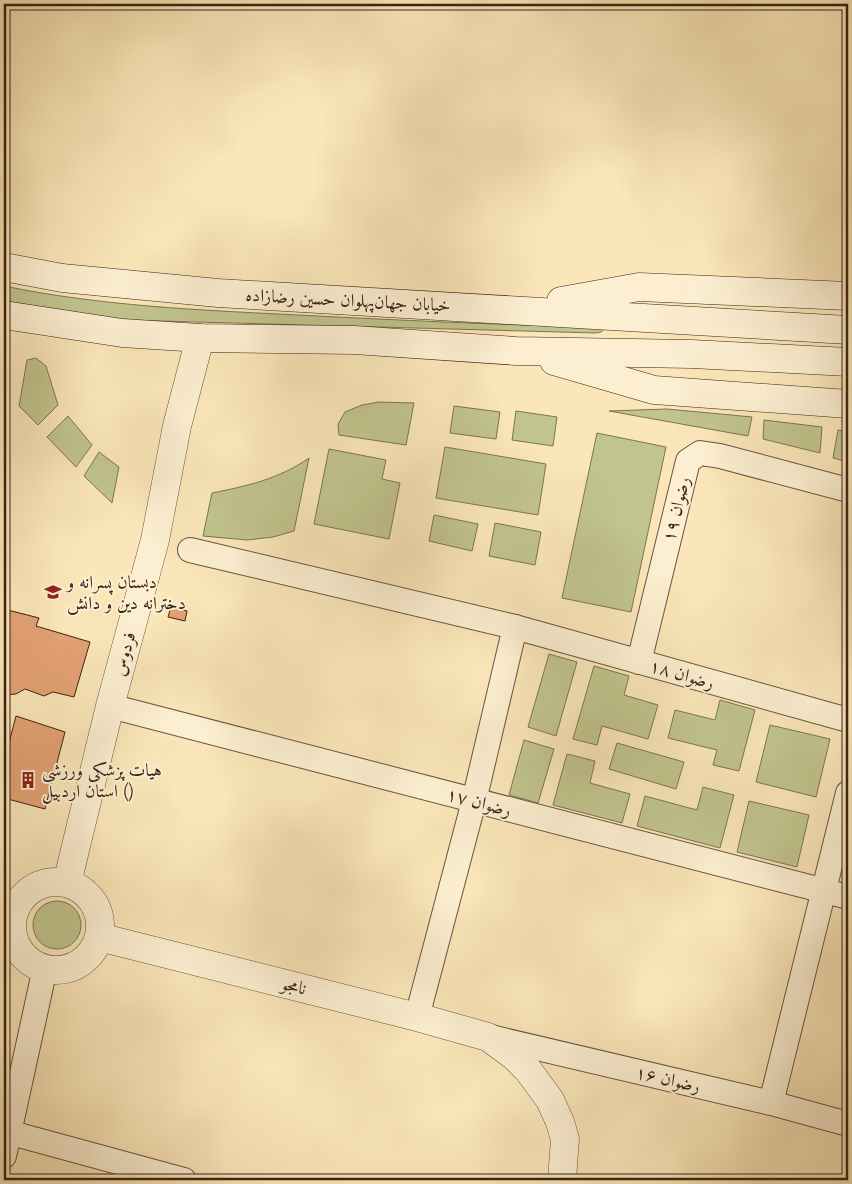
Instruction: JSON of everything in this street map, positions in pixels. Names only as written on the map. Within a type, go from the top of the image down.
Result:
[{"type":"main road","name":"خیابان جهان‌پهلوان حسین رضا‌زاده","points":[[4,268],[62,278],[198,292],[517,309],[848,330]]},
{"type":"main road","points":[[517,309],[639,287],[848,296]]},
{"type":"main road","points":[[4,315],[122,333],[200,338],[354,340],[516,351],[692,354],[848,362]]},
{"type":"main road","name":"فردوس","points":[[68,883],[110,706],[155,540],[177,426],[200,338]]},
{"type":"main road","points":[[516,351],[654,390],[848,404]]},
{"type":"main road","points":[[53,882],[68,883],[80,888],[98,910],[100,923],[99,937],[94,950],[84,960],[72,967],[59,970],[45,968],[33,963],[22,954],[15,942],[9,913],[28,892],[40,884],[53,882]]},
{"type":"main road","name":"نامجو","points":[[99,937],[417,1017],[488,1037]]},
{"type":"main road","points":[[488,1037],[514,1056],[528,1070],[550,1100],[565,1139],[562,1180]]},
{"type":"street","name":"رضوان ۱۹","points":[[639,662],[688,461],[700,453],[720,456],[848,490]]},
{"type":"street","name":"رضوان ۱۸","points":[[190,550],[515,627],[848,720]]},
{"type":"street","points":[[417,1017],[474,801],[515,627]]},
{"type":"street","name":"رضوان ۱۷","points":[[110,706],[848,897]]},
{"type":"street","points":[[771,1103],[848,793]]},
{"type":"street","points":[[4,1156],[7,1132],[45,968]]},
{"type":"street","name":"رضوان ۱۶","points":[[488,1037],[771,1103],[848,1124]]},
{"type":"street","points":[[7,1132],[184,1180]]},
{"type":"green space","points":[[4,286],[113,303],[187,309],[447,322],[596,327],[604,329],[601,332],[595,333],[125,320],[4,301]]},
{"type":"green space","points":[[36,358],[46,366],[58,405],[38,425],[19,406],[27,360]]},
{"type":"green space","points":[[379,402],[414,403],[406,445],[339,435],[338,424],[345,412],[362,405]]},
{"type":"green space","points":[[454,406],[500,412],[496,439],[450,433]]},
{"type":"green space","points":[[667,409],[752,417],[748,436],[609,411]]},
{"type":"green space","points":[[516,411],[557,417],[553,446],[512,440]]},
{"type":"green space","points":[[68,416],[92,445],[76,467],[47,437]]},
{"type":"green space","points":[[764,420],[822,427],[820,453],[763,439]]},
{"type":"green space","points":[[838,430],[848,432],[848,462],[833,458]]},
{"type":"green space","points":[[597,433],[666,447],[631,612],[562,598]]},
{"type":"green space","points":[[445,447],[546,464],[538,515],[436,498]]},
{"type":"green space","points":[[329,449],[386,460],[382,479],[400,483],[389,539],[314,524]]},
{"type":"green space","points":[[99,452],[119,467],[112,503],[84,476]]},
{"type":"green space","points":[[309,458],[294,531],[273,537],[247,540],[203,536],[212,493],[274,476]]},
{"type":"green space","points":[[434,515],[478,524],[472,551],[429,541]]},
{"type":"green space","points":[[495,523],[541,532],[535,565],[489,556]]},
{"type":"green space","points":[[549,654],[577,662],[556,736],[528,727]]},
{"type":"green space","points":[[594,666],[629,676],[624,695],[658,705],[648,739],[602,726],[597,745],[573,739]]},
{"type":"green space","points":[[720,700],[755,710],[739,771],[713,765],[717,750],[668,738],[675,710],[715,720]]},
{"type":"green space","points":[[770,725],[830,739],[816,797],[756,782]]},
{"type":"green space","points":[[524,740],[554,749],[538,803],[509,795]]},
{"type":"green space","points":[[617,743],[684,762],[676,789],[609,769]]},
{"type":"green space","points":[[567,754],[595,761],[590,783],[630,794],[622,823],[553,805]]},
{"type":"green space","points":[[703,787],[734,795],[720,848],[637,826],[645,796],[697,810]]},
{"type":"green space","points":[[749,801],[809,815],[797,867],[737,852]]},
{"type":"green space","points":[[52,901],[62,901],[74,908],[81,920],[81,930],[74,942],[62,949],[52,949],[44,945],[37,938],[33,930],[33,920],[37,912],[44,905]]},
{"type":"building","points":[[171,607],[187,611],[185,621],[168,617]]},
{"type":"building","points":[[4,609],[39,618],[36,626],[90,642],[74,697],[53,692],[44,696],[25,689],[16,694],[4,695]]},
{"type":"building","name":"هیات پزشکی ورزشی استان اردبیل ()","points":[[16,716],[65,732],[45,809],[4,798],[4,762]]},
{"type":"place","name":"دبستان پسرانه و دخترانه دین و دانش","points":[[53,592]]},
{"type":"place","name":"هیات پزشکی ورزشی استان اردبیل ()","points":[[28,780]]}]
